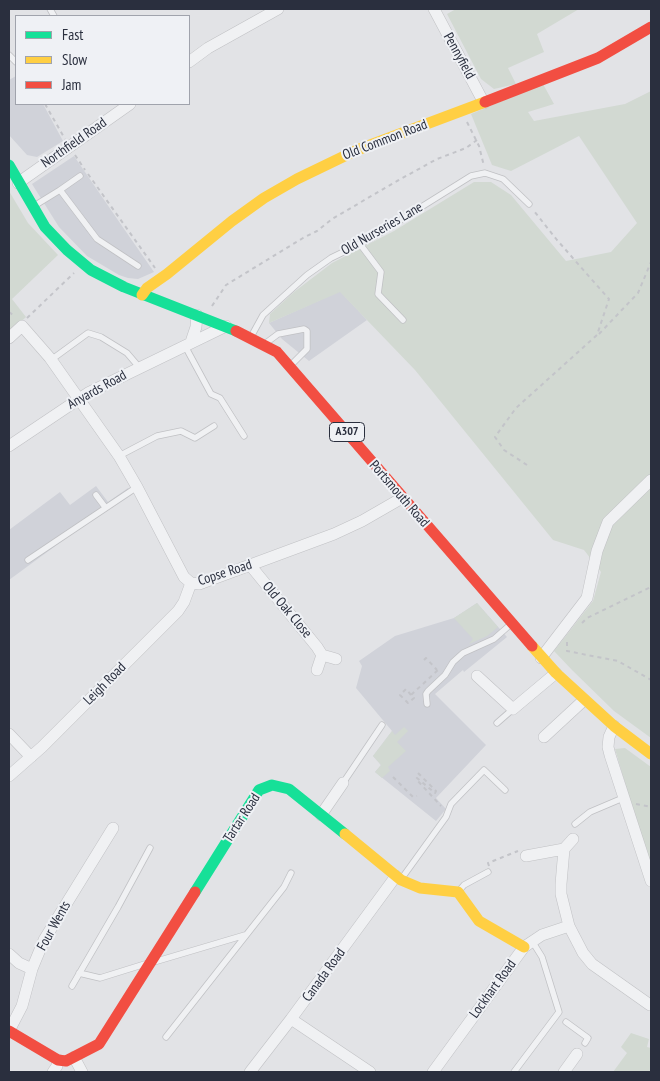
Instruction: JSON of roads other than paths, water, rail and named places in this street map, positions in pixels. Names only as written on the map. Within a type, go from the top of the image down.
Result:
[{"type":"street","points":[[190,61],[208,48],[278,9]]},
{"type":"street","name":"Pennyfield","points":[[434,9],[484,103]]},
{"type":"street","name":"Old Common Road","points":[[142,294],[147,288],[232,221],[264,198],[297,179],[357,150],[598,58],[651,27]]},
{"type":"street","name":"Northfield Road","points":[[18,183],[129,105]]},
{"type":"street","name":"Portsmouth Road","points":[[9,165],[32,207],[56,239],[83,264],[106,279],[252,337],[277,352],[541,658],[584,700],[651,754]]},
{"type":"street","points":[[188,344],[196,327],[197,315]]},
{"type":"street","name":"Copse Road","points":[[9,338],[22,326],[51,360],[119,456],[184,577],[191,583],[199,584],[334,534],[362,521],[402,498]]},
{"type":"street","name":"Anyards Road","points":[[9,446],[79,398],[226,326]]},
{"type":"street","points":[[541,658],[587,598],[597,551],[608,522],[651,480]]},
{"type":"street","name":"Old Oak Close","points":[[250,565],[322,655]]},
{"type":"street","name":"Leigh Road","points":[[9,776],[31,757],[178,611],[184,602],[191,583]]},
{"type":"street","points":[[317,670],[322,655],[336,659]]},
{"type":"street","points":[[477,676],[513,709],[556,673]]},
{"type":"street","points":[[544,737],[584,700]]},
{"type":"street","points":[[614,726],[609,737],[608,747],[651,881]]},
{"type":"street","points":[[9,734],[31,757]]},
{"type":"street","points":[[321,815],[343,783]]},
{"type":"street","name":"Tartar Road","points":[[58,1060],[66,1061],[99,1044],[259,790],[272,785],[289,789],[398,878],[420,888],[458,892]]},
{"type":"street","name":"Four Wents","points":[[9,1031],[22,1006],[32,969],[44,940],[113,828]]},
{"type":"street","points":[[526,856],[564,849],[573,839]]},
{"type":"street","points":[[564,849],[561,894],[569,926],[583,953],[592,964],[650,1005]]},
{"type":"street","name":"Canada Road","points":[[250,1072],[398,878]]},
{"type":"street","points":[[458,892],[478,921],[528,944]]},
{"type":"street","name":"Lockhart Road","points":[[433,1072],[528,944],[542,935],[569,926]]},
{"type":"street","points":[[9,954],[19,963],[32,969]]},
{"type":"street","points":[[291,1020],[370,1072]]},
{"type":"street","points":[[9,1031],[58,1060],[53,1072]]},
{"type":"street","points":[[564,1072],[579,1052]]},
{"type":"street","points":[[74,1057],[82,1072]]},
{"type":"lane","name":"Old Nurseries Lane","points":[[252,337],[263,315],[290,289],[331,258],[360,244],[461,182],[478,174],[486,173],[503,179],[528,204]]},
{"type":"lane","points":[[32,207],[80,176]]},
{"type":"lane","points":[[60,190],[97,239],[138,266]]},
{"type":"lane","points":[[360,244],[381,272],[378,294],[403,320]]},
{"type":"lane","points":[[264,344],[278,334],[304,329],[307,331],[308,348],[290,366]]},
{"type":"lane","points":[[51,360],[88,333],[101,337],[127,353],[139,367]]},
{"type":"lane","points":[[188,344],[211,394],[220,398],[244,436]]},
{"type":"lane","points":[[119,456],[133,447],[158,436],[181,431],[195,438],[214,426]]},
{"type":"lane","points":[[28,560],[137,487]]},
{"type":"lane","points":[[96,495],[105,507]]},
{"type":"lane","points":[[427,704],[426,694],[445,674],[453,662],[463,653],[494,639],[512,623]]},
{"type":"lane","points":[[497,723],[513,709]]},
{"type":"lane","points":[[343,783],[382,725]]},
{"type":"lane","points":[[398,878],[446,817],[451,804],[484,770],[505,790]]},
{"type":"lane","points":[[575,824],[590,812],[625,800]]},
{"type":"lane","points":[[72,986],[150,848]]},
{"type":"lane","points":[[458,892],[464,886],[488,872]]},
{"type":"lane","points":[[166,1037],[284,887],[291,873]]},
{"type":"lane","points":[[80,973],[100,978],[245,935]]},
{"type":"lane","points":[[514,1072],[559,1012],[542,957],[528,944]]},
{"type":"lane","points":[[566,1022],[588,1038],[585,1043]]}]
